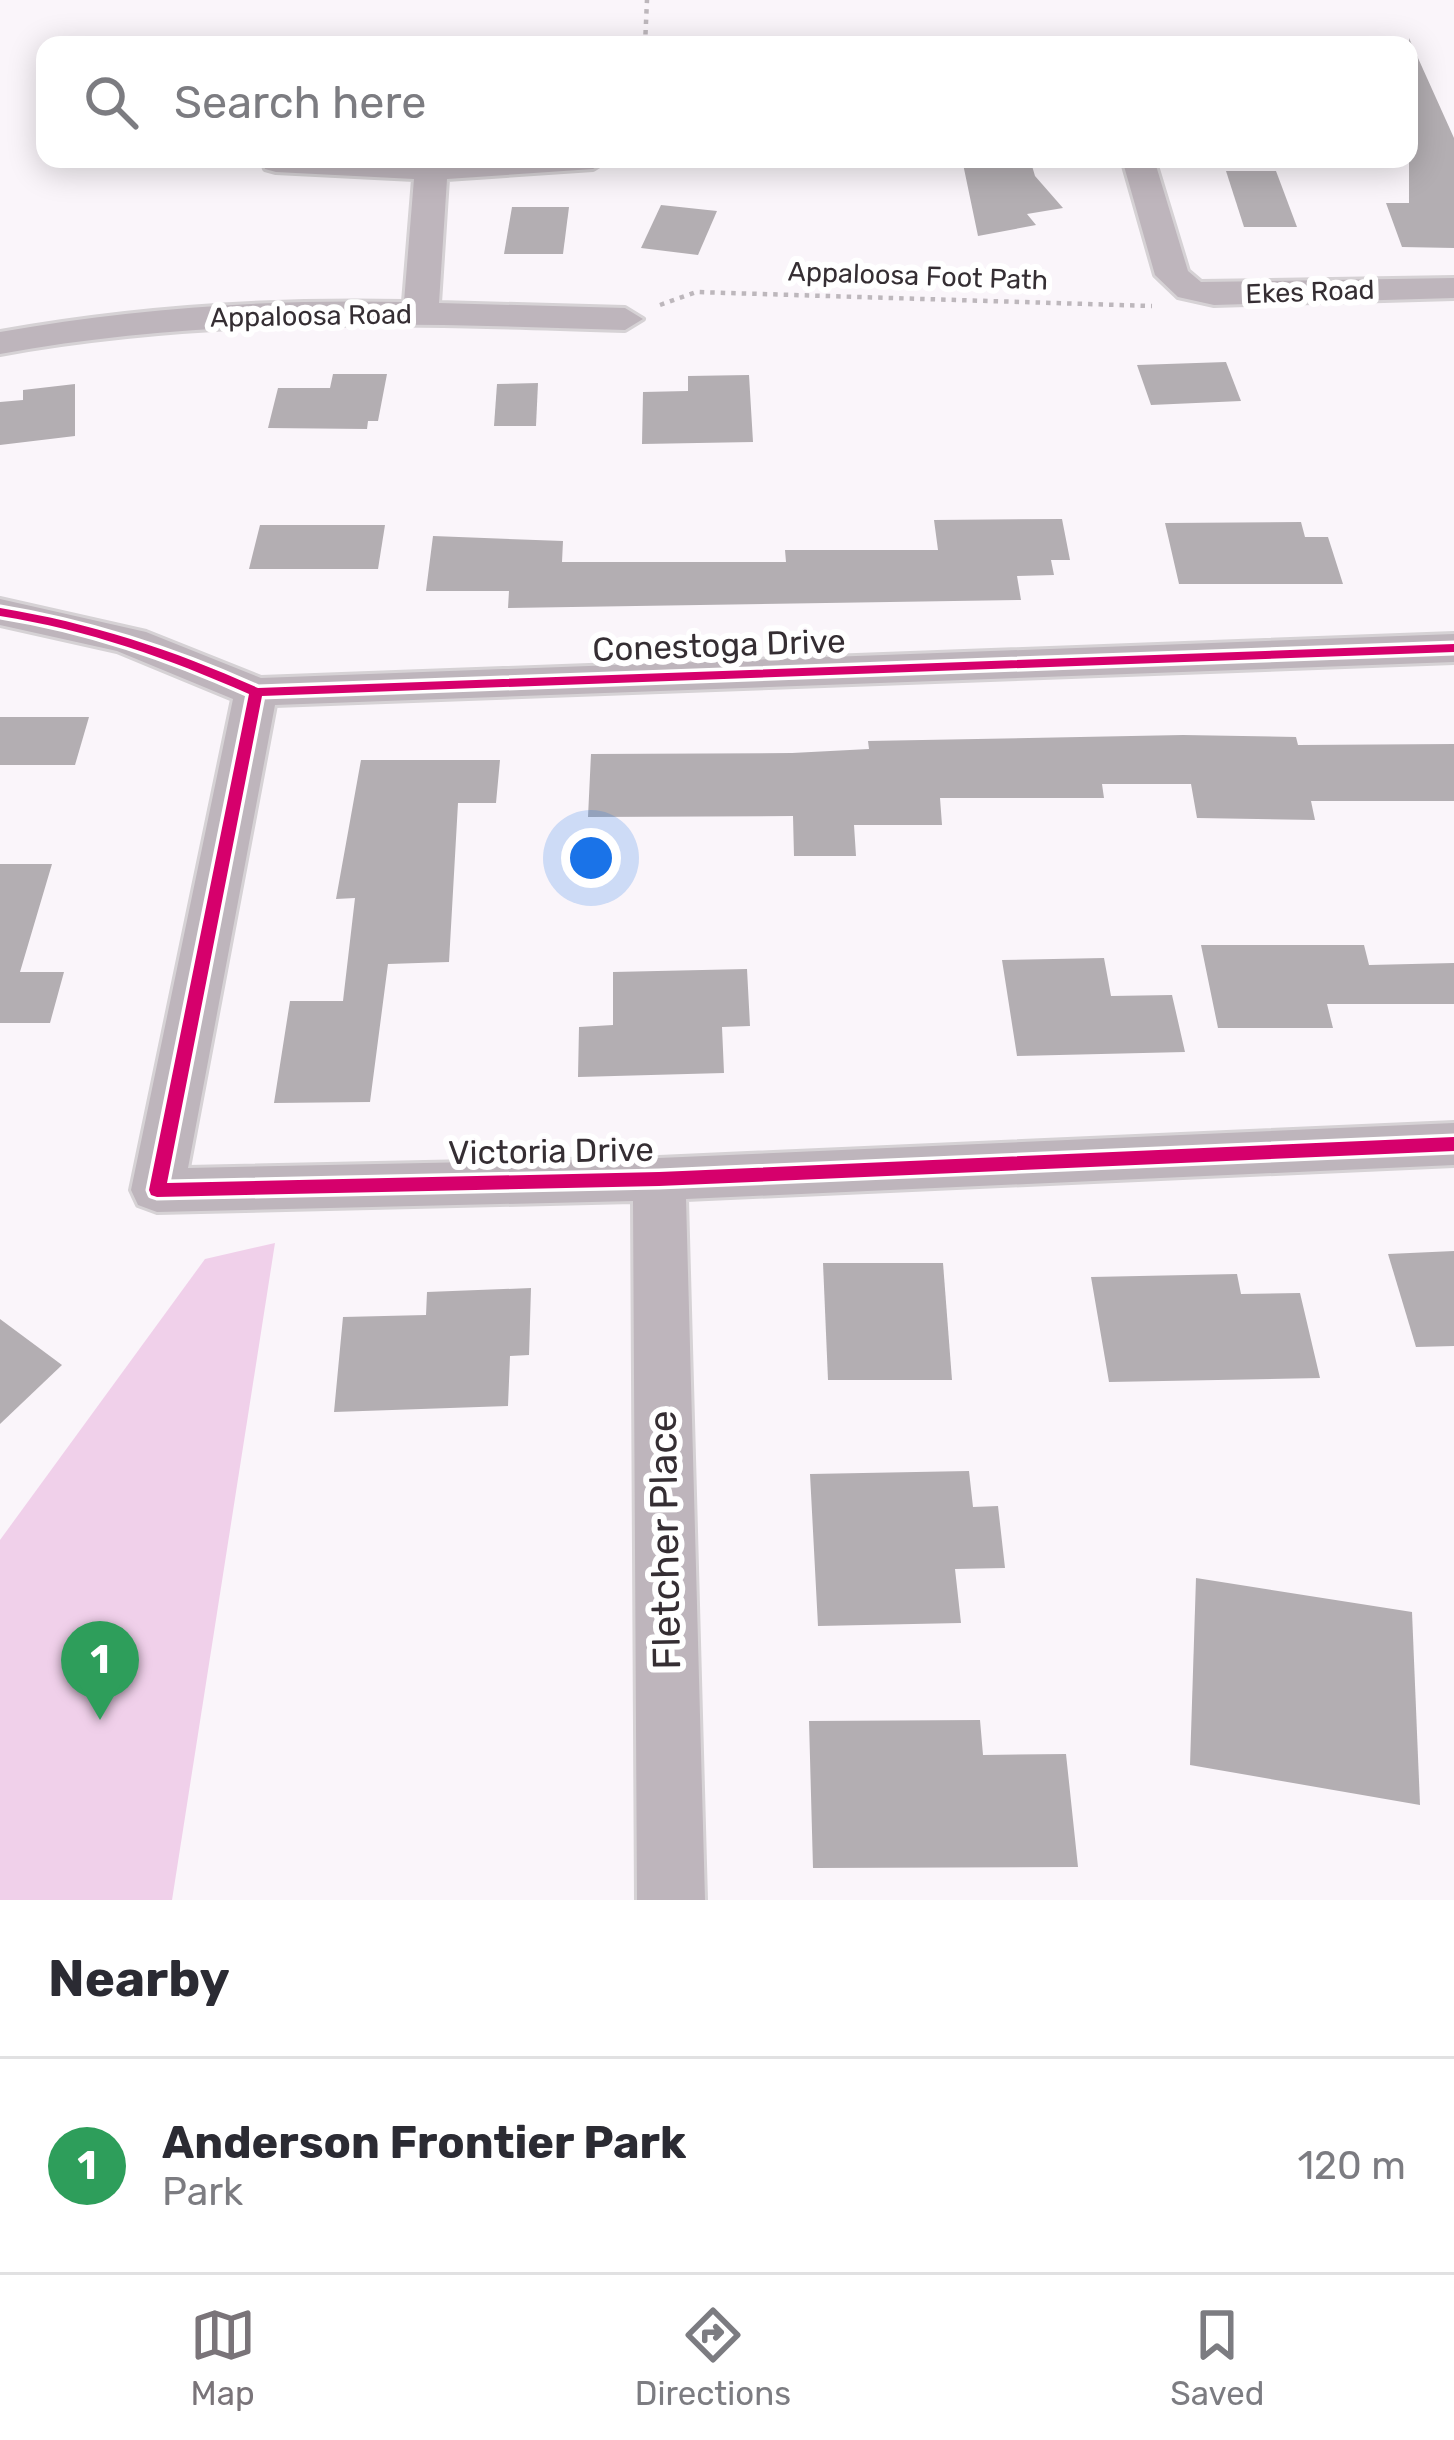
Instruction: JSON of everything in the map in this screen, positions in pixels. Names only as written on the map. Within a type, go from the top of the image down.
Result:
[{"type":"street","points":[[392,168],[460,168]]},
{"type":"street","name":"Ekes Road","points":[[1141,168],[1172,275],[1190,290],[1214,295],[1454,288]]},
{"type":"street","points":[[421,313],[431,170]]},
{"type":"street","name":"Appaloosa Road","points":[[0,343],[145,320],[421,313],[625,319]]},
{"type":"street","name":"Conestoga Drive","points":[[0,612],[83,624],[177,656],[256,692],[1454,647]]},
{"type":"street","name":"Victoria Drive","points":[[256,692],[157,1190],[659,1179],[1454,1144]]},
{"type":"street","name":"Fletcher Place","points":[[659,1179],[671,1900]]},
{"type":"path","points":[[645,36],[647,0]]},
{"type":"shaded area","points":[[275,1243],[172,1900],[0,1900],[0,1540],[205,1259]]},
{"type":"building","points":[[1418,58],[1454,138],[1454,248],[1402,247],[1386,203],[1409,203],[1409,168],[1418,168]]},
{"type":"building","points":[[964,168],[1033,168],[1063,208],[1027,214],[1036,225],[978,236]]},
{"type":"building","points":[[1226,171],[1276,171],[1297,227],[1244,227]]},
{"type":"building","points":[[661,205],[717,211],[698,255],[641,248]]},
{"type":"building","points":[[512,207],[569,207],[563,254],[504,254]]},
{"type":"building","points":[[1226,362],[1241,401],[1151,405],[1137,365]]},
{"type":"building","points":[[333,374],[387,374],[378,421],[368,421],[367,429],[268,428],[278,388],[330,388]]},
{"type":"building","points":[[749,375],[753,442],[642,444],[643,392],[688,391],[688,376]]},
{"type":"building","points":[[538,383],[536,426],[494,426],[497,384]]},
{"type":"building","points":[[75,384],[75,436],[0,445],[0,402],[23,400],[23,390]]},
{"type":"building","points":[[1062,519],[1070,560],[1051,560],[1054,575],[1017,576],[1021,600],[508,608],[509,591],[426,591],[433,536],[563,541],[562,562],[786,562],[785,550],[938,550],[934,520]]},
{"type":"building","points":[[1301,522],[1305,537],[1328,537],[1343,584],[1179,584],[1165,523]]},
{"type":"building","points":[[260,525],[385,525],[378,569],[249,569]]},
{"type":"building","points":[[0,717],[89,717],[75,765],[0,765]]},
{"type":"building","points":[[1296,737],[1298,745],[1454,744],[1454,801],[1311,801],[1315,820],[1197,818],[1191,784],[1102,784],[1104,798],[940,798],[942,825],[854,825],[856,856],[794,856],[793,816],[588,817],[591,754],[792,753],[869,749],[868,741]]},
{"type":"building","points":[[361,760],[500,760],[496,803],[458,803],[449,962],[388,964],[370,1102],[274,1103],[290,1001],[343,1001],[355,898],[336,899]]},
{"type":"building","points":[[0,864],[52,864],[20,972],[64,972],[50,1023],[0,1023]]},
{"type":"building","points":[[1201,945],[1364,945],[1369,965],[1454,963],[1454,1004],[1327,1004],[1333,1028],[1218,1028]]},
{"type":"building","points":[[1104,958],[1111,996],[1172,995],[1185,1052],[1017,1056],[1002,960]]},
{"type":"building","points":[[747,969],[750,1026],[722,1027],[724,1073],[578,1077],[579,1027],[613,1025],[613,972]]},
{"type":"building","points":[[1454,1251],[1454,1346],[1416,1347],[1388,1254]]},
{"type":"building","points":[[823,1263],[943,1263],[952,1380],[828,1380]]},
{"type":"building","points":[[1237,1274],[1241,1294],[1300,1293],[1320,1378],[1109,1382],[1091,1277]]},
{"type":"building","points":[[531,1288],[529,1355],[510,1356],[508,1406],[334,1412],[343,1317],[426,1315],[427,1292]]},
{"type":"building","points":[[0,1319],[62,1365],[0,1424]]},
{"type":"building","points":[[969,1471],[973,1507],[998,1506],[1005,1568],[955,1569],[961,1623],[818,1626],[810,1474]]},
{"type":"building","points":[[1196,1578],[1412,1612],[1420,1805],[1190,1765]]},
{"type":"building","points":[[980,1720],[983,1755],[1066,1754],[1078,1867],[813,1868],[809,1721]]},
{"type":"cycle path","points":[[0,612],[131,642],[256,692],[1454,648]]},
{"type":"cycle path","points":[[256,692],[157,1190],[659,1179],[1454,1144]]},
{"type":"place","name":"Anderson Frontier Park","points":[[100,1720]]}]
